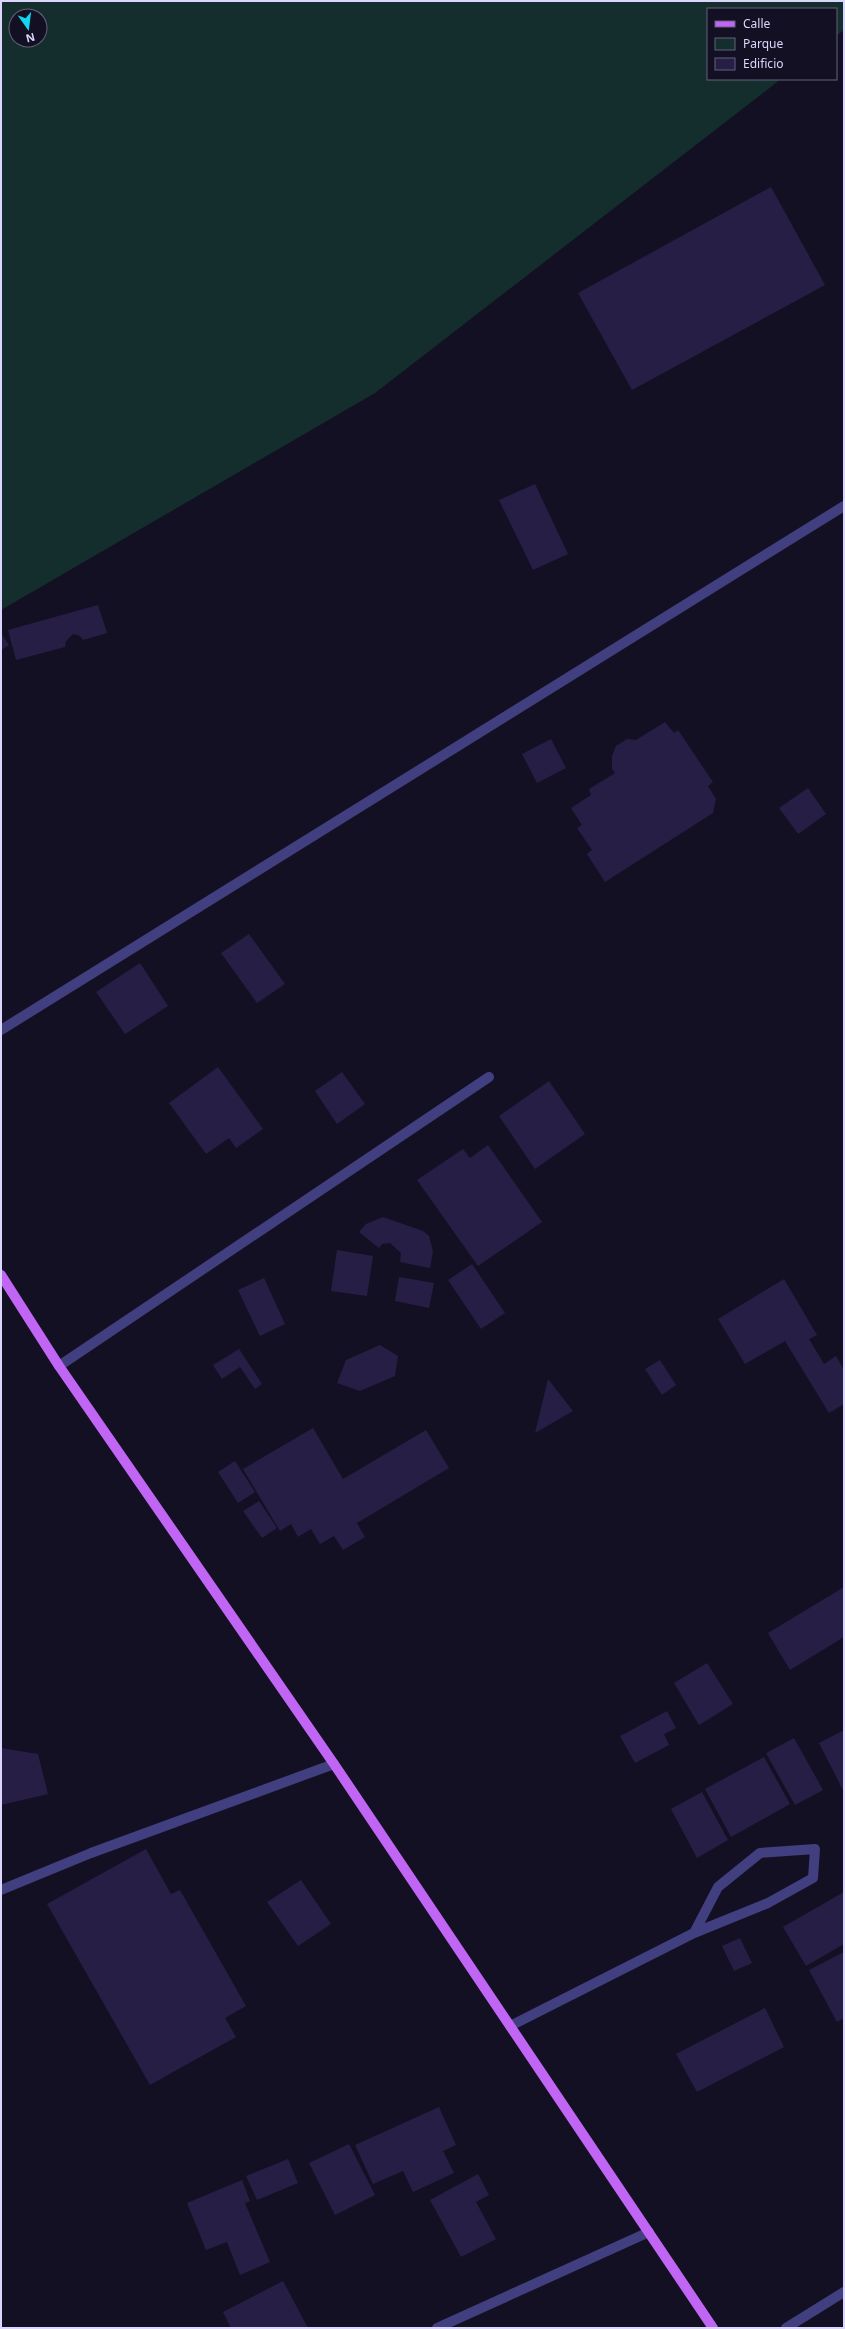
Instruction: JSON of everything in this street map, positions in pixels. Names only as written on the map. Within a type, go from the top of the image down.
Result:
[{"type":"main road","points":[[1,1275],[59,1366],[334,1764],[713,2328]]},
{"type":"street","points":[[1,1030],[844,506]]},
{"type":"street","points":[[59,1366],[489,1077]]},
{"type":"street","points":[[1,1890],[92,1853],[334,1764]]},
{"type":"street","points":[[510,2026],[694,1933],[768,1903],[813,1878],[815,1849],[760,1853],[718,1887],[694,1933]]},
{"type":"street","points":[[437,2328],[649,2232]]},
{"type":"street","points":[[786,2328],[844,2292]]},
{"type":"green space","points":[[1,1],[844,1],[844,30],[837,35],[837,8],[707,8],[707,80],[780,80],[375,393],[1,610]]},
{"type":"building","points":[[771,187],[825,285],[632,390],[578,293]]},
{"type":"building","points":[[535,484],[568,554],[533,570],[499,500]]},
{"type":"building","points":[[98,605],[107,633],[83,640],[80,636],[73,634],[66,641],[65,647],[16,660],[8,630]]},
{"type":"building","points":[[1,633],[9,645],[1,650]]},
{"type":"building","points":[[665,722],[674,733],[678,730],[713,782],[708,786],[716,799],[713,813],[605,882],[587,854],[592,850],[577,828],[582,825],[571,808],[591,795],[589,789],[615,773],[612,769],[612,756],[616,746],[627,739],[636,740]]},
{"type":"building","points":[[551,739],[566,768],[537,783],[522,754]]},
{"type":"building","points":[[808,788],[826,814],[798,834],[779,808]]},
{"type":"building","points":[[249,934],[285,984],[257,1003],[221,953]]},
{"type":"building","points":[[140,963],[168,1006],[125,1034],[96,992]]},
{"type":"building","points":[[218,1067],[263,1129],[236,1148],[229,1138],[206,1154],[169,1103]]},
{"type":"building","points":[[342,1072],[365,1104],[337,1124],[315,1091]]},
{"type":"building","points":[[549,1081],[585,1134],[535,1169],[499,1116]]},
{"type":"building","points":[[488,1145],[542,1222],[478,1266],[417,1180],[463,1149],[470,1158]]},
{"type":"building","points":[[383,1217],[423,1231],[429,1236],[433,1251],[430,1268],[400,1262],[401,1253],[390,1243],[382,1244],[379,1248],[359,1232],[366,1224]]},
{"type":"building","points":[[337,1250],[373,1256],[367,1296],[331,1291]]},
{"type":"building","points":[[472,1264],[505,1313],[481,1329],[448,1280]]},
{"type":"building","points":[[399,1277],[434,1283],[429,1308],[395,1301]]},
{"type":"building","points":[[264,1278],[285,1324],[260,1336],[238,1290]]},
{"type":"building","points":[[784,1279],[817,1335],[809,1339],[824,1364],[836,1356],[844,1370],[844,1404],[829,1413],[785,1341],[745,1364],[718,1319]]},
{"type":"building","points":[[380,1345],[398,1356],[395,1376],[360,1391],[337,1383],[346,1360]]},
{"type":"building","points":[[239,1349],[262,1384],[255,1389],[240,1367],[222,1379],[213,1365]]},
{"type":"building","points":[[660,1360],[676,1385],[662,1395],[645,1369]]},
{"type":"building","points":[[548,1379],[573,1411],[535,1433]]},
{"type":"building","points":[[313,1428],[343,1479],[426,1430],[449,1468],[357,1523],[365,1537],[343,1550],[334,1536],[320,1544],[311,1529],[298,1537],[291,1524],[280,1531],[243,1469]]},
{"type":"building","points":[[235,1461],[255,1492],[238,1503],[218,1472]]},
{"type":"building","points":[[259,1501],[277,1528],[262,1538],[243,1511]]},
{"type":"building","points":[[844,1587],[844,1637],[790,1670],[768,1633]]},
{"type":"building","points":[[707,1663],[733,1704],[699,1725],[674,1683]]},
{"type":"building","points":[[667,1711],[676,1728],[664,1734],[669,1745],[635,1763],[620,1736]]},
{"type":"building","points":[[844,1730],[844,1792],[819,1743]]},
{"type":"building","points":[[794,1738],[823,1790],[795,1805],[766,1753]]},
{"type":"building","points":[[1,1748],[38,1754],[48,1794],[1,1805]]},
{"type":"building","points":[[764,1757],[790,1804],[731,1837],[705,1789]]},
{"type":"building","points":[[702,1792],[728,1840],[697,1858],[671,1809]]},
{"type":"building","points":[[146,1849],[171,1894],[180,1890],[246,2006],[225,2018],[236,2037],[150,2085],[47,1904]]},
{"type":"building","points":[[301,1880],[331,1924],[298,1946],[267,1902]]},
{"type":"building","points":[[844,1892],[844,1944],[806,1966],[783,1927]]},
{"type":"building","points":[[740,1938],[752,1963],[734,1971],[722,1946]]},
{"type":"building","points":[[844,1952],[844,2018],[837,2022],[809,1970]]},
{"type":"building","points":[[765,2008],[784,2047],[697,2092],[676,2054]]},
{"type":"building","points":[[439,2107],[456,2145],[443,2151],[454,2173],[413,2192],[403,2171],[373,2184],[355,2145]]},
{"type":"building","points":[[349,2144],[375,2195],[335,2215],[309,2163]]},
{"type":"building","points":[[288,2159],[298,2183],[257,2200],[246,2176]]},
{"type":"building","points":[[478,2174],[489,2195],[476,2202],[496,2239],[461,2257],[430,2200]]},
{"type":"building","points":[[242,2180],[250,2201],[245,2203],[270,2262],[240,2275],[227,2242],[206,2250],[187,2203]]},
{"type":"building","points":[[283,2281],[308,2328],[231,2328],[223,2312]]}]
